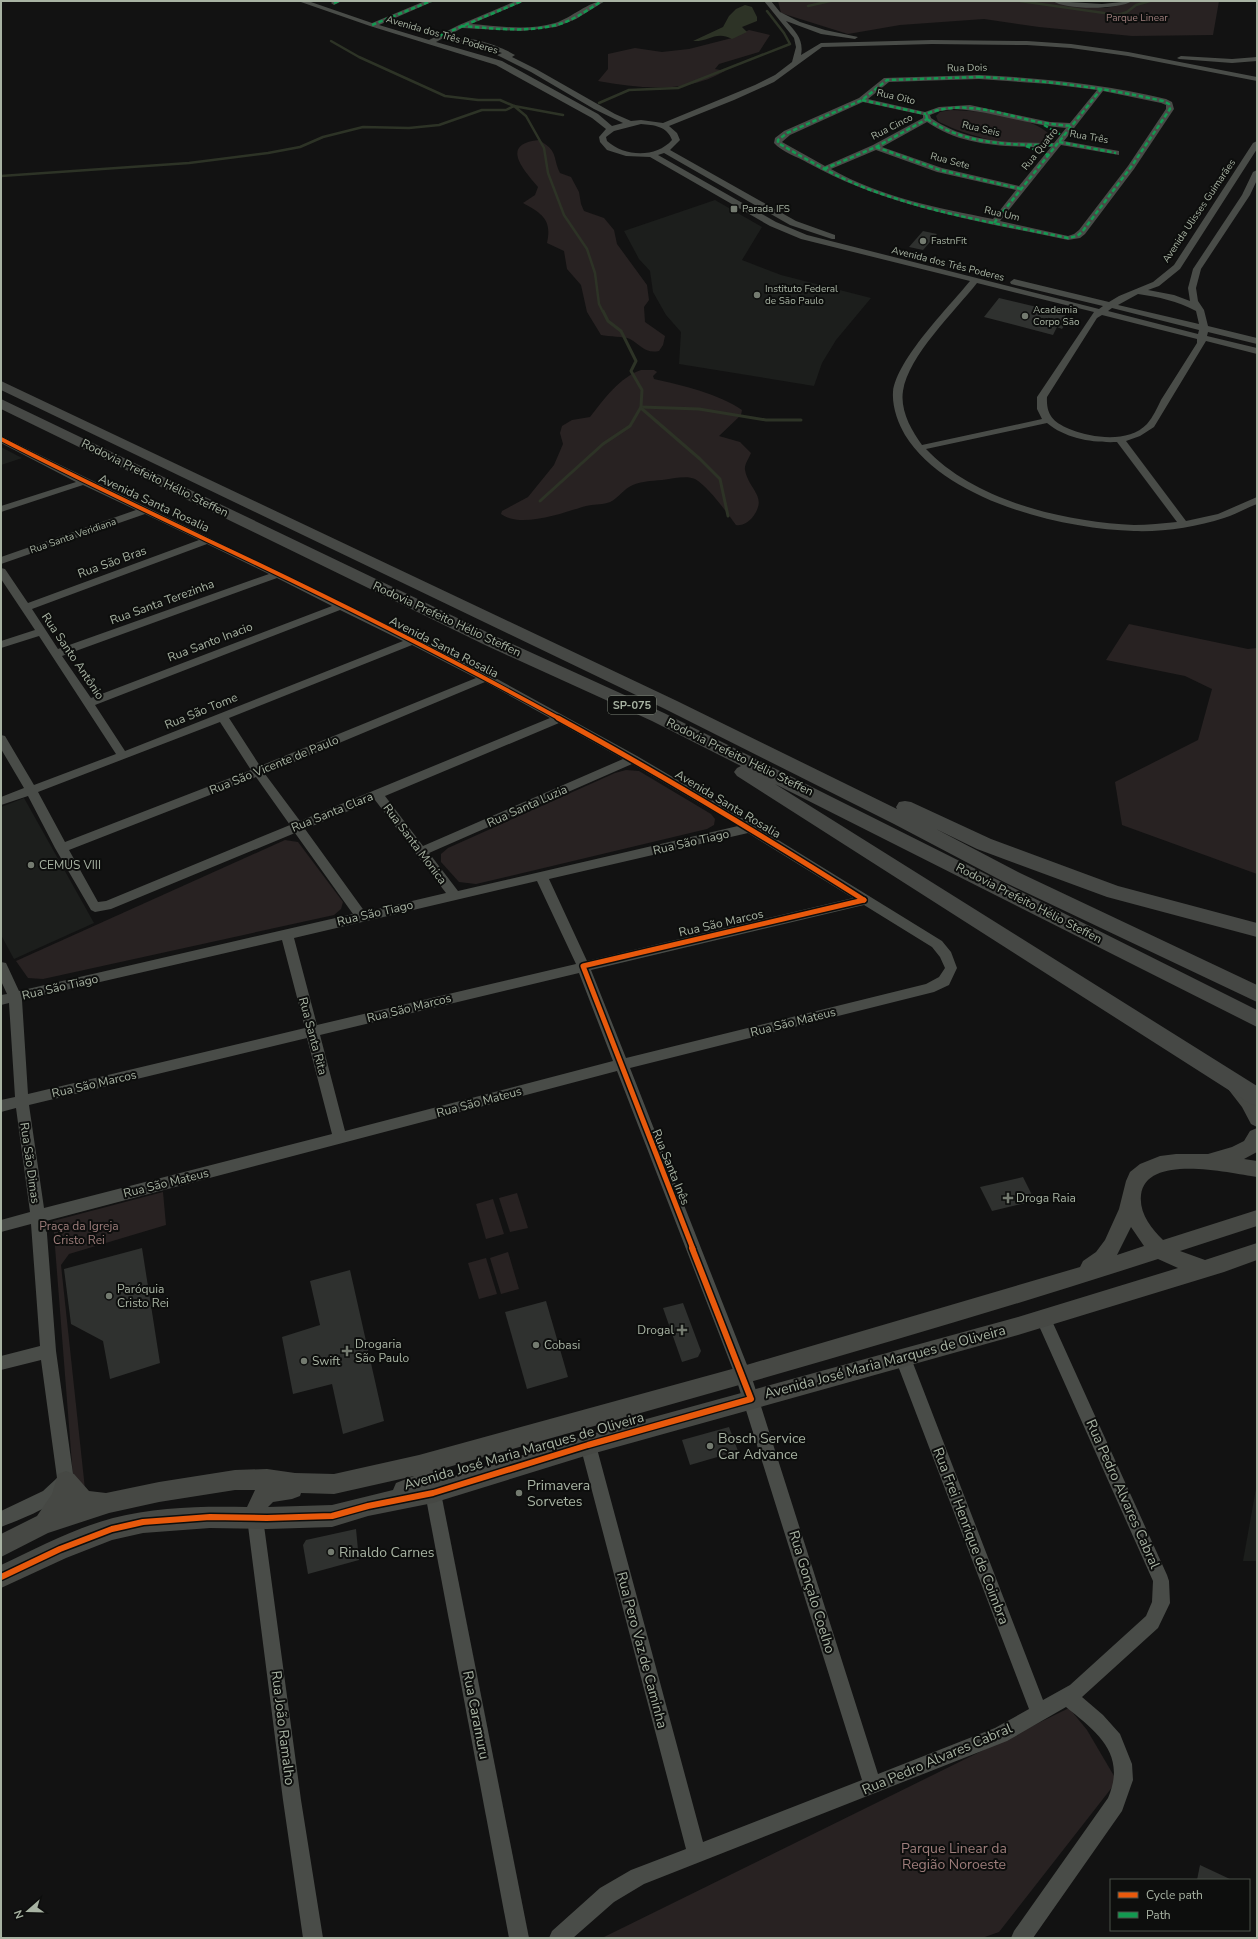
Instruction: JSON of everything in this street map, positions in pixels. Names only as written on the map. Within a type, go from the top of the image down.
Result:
[{"type":"highway","name":"Rodovia Prefeito Hélio Steffen","points":[[1,385],[665,711],[1257,1019]]},
{"type":"highway","name":"Rodovia Prefeito Hélio Steffen","points":[[1,403],[491,641],[665,711],[901,819],[1013,878],[1257,994]]},
{"type":"highway","points":[[665,711],[788,753],[984,844],[1114,892],[1253,929]]},
{"type":"highway","points":[[665,711],[1257,1097]]},
{"type":"main road","points":[[1230,1080],[1248,1102],[1257,1119]]},
{"type":"main road","points":[[1205,1163],[1235,1155],[1247,1148],[1257,1136]]},
{"type":"main road","points":[[1072,1277],[1098,1263],[1106,1256],[1122,1225],[1130,1205],[1132,1186],[1138,1177],[1148,1168],[1164,1163],[1183,1160],[1257,1169]]},
{"type":"main road","points":[[1130,1205],[1138,1225],[1150,1241],[1161,1251],[1184,1263],[1203,1268]]},
{"type":"main road","points":[[1072,1277],[1161,1251],[1257,1218]]},
{"type":"main road","name":"Avenida José Maria Marques de Oliveira","points":[[1,1577],[60,1549],[112,1529],[143,1522],[210,1517],[256,1518],[332,1516],[368,1506],[433,1493],[588,1445],[1018,1326],[1203,1268],[1224,1263],[1257,1251]]},
{"type":"main road","name":"Avenida José Maria Marques de Oliveira","points":[[1,1546],[45,1523],[109,1503],[235,1480],[267,1479],[324,1485],[419,1465],[743,1375],[1041,1288],[1072,1277]]},
{"type":"main road","points":[[368,1506],[384,1496],[430,1481],[428,1472],[419,1465]]},
{"type":"main road","points":[[66,1481],[80,1498],[96,1503],[109,1503]]},
{"type":"main road","points":[[45,1523],[62,1499],[66,1481]]},
{"type":"main road","points":[[256,1518],[260,1498],[269,1492],[324,1485]]},
{"type":"street","name":"Avenida dos Três Poderes","points":[[301,1],[372,25],[429,43],[457,49],[503,65],[595,116],[610,129]]},
{"type":"street","points":[[372,25],[431,1]]},
{"type":"street","points":[[429,43],[439,36],[461,26],[522,1]]},
{"type":"street","points":[[461,26],[526,28],[548,26],[577,16],[602,1]]},
{"type":"street","points":[[767,1],[799,42],[796,62]]},
{"type":"street","points":[[1056,1],[1106,7],[1117,6],[1129,1]]},
{"type":"street","points":[[333,2],[348,8]]},
{"type":"street","points":[[778,14],[813,30],[829,34],[862,38],[1044,38],[1183,58],[1232,61],[1257,59]]},
{"type":"street","name":"Avenida dos Três Poderes","points":[[369,15],[457,41],[513,60],[609,115],[629,123]]},
{"type":"street","points":[[482,18],[484,23],[496,27]]},
{"type":"street","points":[[791,30],[813,30]]},
{"type":"street","points":[[813,30],[820,39],[821,45]]},
{"type":"street","points":[[457,41],[480,43],[494,47],[508,53],[522,64]]},
{"type":"street","points":[[662,126],[770,81],[782,74],[808,52],[821,45],[932,42],[1027,43],[1071,46],[1128,54],[1257,79]]},
{"type":"street","points":[[457,49],[466,44]]},
{"type":"street","points":[[448,47],[460,57],[474,62],[510,68]]},
{"type":"street","points":[[473,54],[484,50]]},
{"type":"street","points":[[503,65],[513,60]]},
{"type":"street","points":[[1223,73],[1224,66],[1232,61]]},
{"type":"street","name":"Rua Dois","points":[[778,140],[787,133],[862,100],[884,81],[897,79],[979,77],[1029,79],[1122,91],[1156,99],[1169,104]]},
{"type":"street","name":"Rua Quatro","points":[[994,223],[1102,88]]},
{"type":"street","name":"Rua Oito","points":[[862,100],[927,117]]},
{"type":"street","name":"Rua Um","points":[[778,140],[778,143],[783,147],[824,169],[855,184],[888,197],[1060,238],[1073,238],[1080,235],[1131,167],[1170,109],[1169,104]]},
{"type":"street","name":"Rua Cinco","points":[[824,169],[876,147],[917,126],[932,111],[959,107],[992,111],[1050,124],[1072,126]]},
{"type":"street","name":"Rua Seis","points":[[927,117],[935,126]]},
{"type":"street","name":"Rua Cinco","points":[[1037,121],[1059,141]]},
{"type":"street","points":[[629,123],[652,123],[662,126],[670,130],[675,135],[676,140],[665,150],[651,154],[628,154],[610,148],[605,143],[603,138],[605,133],[610,129],[629,123]]},
{"type":"street","name":"Rua Seis","points":[[917,126],[935,126],[972,138],[1000,144],[1024,146],[1059,141]]},
{"type":"street","name":"Rua Três","points":[[1059,141],[1116,153]]},
{"type":"street","name":"Avenida Ulisses Guimarães","points":[[1098,313],[1122,298],[1156,284],[1177,267],[1257,144]]},
{"type":"street","name":"Rua Seis","points":[[1024,146],[1048,155]]},
{"type":"street","name":"Rua Sete","points":[[876,147],[930,166],[1021,189]]},
{"type":"street","name":"Avenida dos Três Poderes","points":[[665,150],[780,216],[810,230],[849,242],[1257,341]]},
{"type":"street","name":"Avenida dos Três Poderes","points":[[651,154],[773,224],[796,235],[974,282],[1257,351]]},
{"type":"street","points":[[1098,313],[1094,316],[1042,397],[1041,406],[1049,420],[1061,428],[1080,436],[1103,440],[1120,439],[1142,433],[1151,425],[1201,343],[1204,328],[1200,310],[1194,301],[1192,288],[1197,269],[1246,195],[1257,172]]},
{"type":"street","points":[[974,282],[907,366],[899,384],[898,402],[902,420],[920,448],[938,466],[968,486],[1006,504],[1040,515],[1078,523],[1117,527],[1156,527],[1183,524],[1224,515],[1257,500]]},
{"type":"street","points":[[1136,292],[1173,297],[1189,303],[1200,310]]},
{"type":"street","points":[[920,448],[1049,420]]},
{"type":"street","name":"Avenida Santa Rosalia","points":[[1,439],[84,482],[208,540],[410,642],[486,678],[633,759],[750,828],[937,944],[946,955],[951,968]]},
{"type":"street","points":[[1120,439],[1183,524]]},
{"type":"street","points":[[1,509],[84,482]]},
{"type":"street","name":"Rua Santa Veridiana","points":[[1,561],[144,511]]},
{"type":"street","name":"Rua São Bras","points":[[25,608],[208,540]]},
{"type":"street","name":"Rua Santo Antônio","points":[[1,571],[123,756]]},
{"type":"street","name":"Rua Santa Terezinha","points":[[56,654],[277,575]]},
{"type":"street","name":"Rua Santo Inacio","points":[[89,703],[341,606]]},
{"type":"street","points":[[1,645],[40,632]]},
{"type":"street","name":"Rua São Tome","points":[[1,801],[123,756],[410,642]]},
{"type":"street","name":"Rua São Vicente de Paulo","points":[[61,848],[258,772],[486,678]]},
{"type":"street","points":[[223,717],[258,772],[361,916]]},
{"type":"street","name":"Rua Santa Clara","points":[[61,848],[95,908],[107,906],[558,719]]},
{"type":"street","points":[[1,739],[32,789],[61,848]]},
{"type":"street","name":"Rua Santa Luzia","points":[[421,852],[633,759]]},
{"type":"street","name":"Rua Santa Monica","points":[[377,794],[454,895]]},
{"type":"street","name":"Rua São Tiago","points":[[8,999],[287,935],[361,916],[750,828]]},
{"type":"street","name":"Rua Santa Inês","points":[[541,876],[583,966],[620,1065],[743,1375],[751,1399]]},
{"type":"street","name":"Rua São Marcos","points":[[1,1106],[864,900]]},
{"type":"street","name":"Rua Santa Rita","points":[[287,935],[340,1138]]},
{"type":"street","name":"Rua São Dimas","points":[[1,967],[8,999],[38,1216],[48,1351],[66,1481]]},
{"type":"street","name":"Rua São Mateus","points":[[1,1226],[620,1065],[929,988],[944,981],[951,968]]},
{"type":"street","name":"Rua Pedro Alvares Cabral","points":[[559,1938],[607,1895],[638,1877],[1001,1735],[1076,1691],[1152,1622],[1161,1602],[1161,1581],[1043,1317]]},
{"type":"street","points":[[1,1363],[48,1351]]},
{"type":"street","name":"Rua Frei Henrique de Coimbra","points":[[903,1358],[1039,1713]]},
{"type":"street","name":"Rua Gonçalo Coelho","points":[[751,1399],[873,1786]]},
{"type":"street","name":"Rua Pero Vaz de Caminha","points":[[588,1445],[697,1855]]},
{"type":"street","points":[[1,1519],[49,1497],[66,1481]]},
{"type":"street","name":"Rua Caramuru","points":[[433,1493],[519,1938]]},
{"type":"street","name":"Rua João Ramalho","points":[[256,1518],[292,1800],[313,1938]]},
{"type":"street","points":[[1021,1938],[1115,1804],[1124,1778],[1121,1756],[1111,1736],[1067,1697]]},
{"type":"shaded area","points":[[745,5],[752,7],[757,17],[757,21],[742,27],[747,32],[732,39],[717,36],[704,40],[693,41],[723,27],[729,16],[736,9]]},
{"type":"shaded area","name":"Instituto Federal de São Paulo","points":[[715,200],[762,227],[742,260],[781,275],[871,298],[836,340],[822,363],[814,386],[679,364],[681,332],[666,315],[653,292],[650,271],[639,259],[624,231]]},
{"type":"shaded area","points":[[1,447],[22,458],[1,465]]},
{"type":"shaded area","name":"CEMUS VIII","points":[[24,798],[94,923],[14,959],[1,935],[1,807]]},
{"type":"shaded area","points":[[1257,1483],[1257,1561],[1243,1561]]},
{"type":"green space","name":"Parque Linear","points":[[778,1],[1052,1],[1105,8],[1131,1],[1219,1],[1213,35],[1132,36],[1039,27],[984,19],[900,25],[848,34],[781,13]]},
{"type":"green space","points":[[749,30],[770,35],[759,52],[719,64],[715,69],[725,71],[714,77],[689,84],[664,87],[637,87],[598,81],[608,69],[608,54],[635,48],[662,52],[689,49],[732,38]]},
{"type":"green space","points":[[950,110],[989,113],[1019,119],[1044,130],[1052,137],[1045,143],[1022,145],[975,136],[947,126],[938,121],[936,116],[940,112]]},
{"type":"green space","points":[[539,140],[552,151],[560,173],[571,177],[579,192],[584,211],[604,218],[614,230],[617,244],[647,285],[649,300],[644,307],[645,322],[665,336],[663,345],[659,351],[654,352],[647,350],[627,338],[601,335],[587,312],[581,285],[567,269],[564,251],[547,243],[548,229],[544,218],[541,214],[523,203],[535,195],[538,187],[522,166],[518,159],[517,152],[520,147],[527,142]]},
{"type":"green space","points":[[641,370],[654,370],[657,372],[653,376],[654,379],[688,387],[711,395],[733,404],[742,410],[741,415],[719,436],[740,442],[751,453],[745,470],[759,504],[752,518],[744,524],[736,525],[706,487],[695,479],[687,477],[649,481],[633,485],[616,498],[605,504],[586,506],[543,518],[520,520],[501,514],[502,511],[528,497],[554,465],[563,444],[560,433],[562,426],[572,420],[590,417],[619,383],[633,373]]},
{"type":"green space","points":[[1129,624],[1248,649],[1257,648],[1257,874],[1122,825],[1115,782],[1198,740],[1212,689],[1185,676],[1106,660]]},
{"type":"green space","points":[[626,770],[639,771],[711,814],[715,819],[714,825],[707,829],[476,884],[459,882],[441,862],[441,854],[448,848],[615,773]]},
{"type":"green space","points":[[285,840],[298,842],[343,902],[341,909],[334,915],[43,979],[28,978],[16,961]]},
{"type":"green space","name":"Praça da Igreja Cristo Rei","points":[[163,1192],[166,1225],[69,1254],[61,1265],[85,1489],[74,1490],[53,1221]]},
{"type":"green space","points":[[517,1193],[528,1228],[510,1232],[499,1198]]},
{"type":"green space","points":[[493,1199],[504,1234],[486,1239],[476,1204]]},
{"type":"green space","points":[[508,1252],[519,1289],[501,1294],[490,1258]]},
{"type":"green space","points":[[486,1258],[497,1294],[479,1299],[468,1263]]},
{"type":"green space","name":"Parque Linear da Região Noroeste","points":[[1069,1708],[1087,1730],[1117,1781],[999,1932],[982,1938],[602,1938]]},
{"type":"building","name":"FastnFit","points":[[923,231],[937,234],[923,250],[909,247]]},
{"type":"building","name":"Academia Corpo São","points":[[999,298],[1066,314],[1065,317],[1069,318],[1062,329],[1057,327],[1053,335],[984,317]]},
{"type":"building","name":"Droga Raia","points":[[1023,1177],[1031,1193],[1030,1202],[992,1211],[980,1187]]},
{"type":"building","name":"Paróquia Cristo Rei","points":[[142,1248],[160,1363],[110,1379],[103,1341],[71,1324],[64,1269]]},
{"type":"building","name":"Drogaria São Paulo","points":[[350,1270],[384,1421],[343,1434],[332,1384],[293,1394],[282,1337],[320,1325],[310,1281]]},
{"type":"building","name":"Cobasi","points":[[546,1301],[568,1377],[527,1389],[505,1312]]},
{"type":"building","name":"Drogal","points":[[683,1303],[701,1351],[698,1357],[682,1362],[663,1308]]},
{"type":"building","name":"Bosch Service Car Advance","points":[[729,1427],[738,1451],[690,1465],[682,1440]]},
{"type":"building","name":"Rinaldo Carnes","points":[[356,1529],[359,1560],[308,1574],[303,1545],[306,1540]]},
{"type":"building","points":[[1200,1865],[1230,1879],[1197,1879]]},
{"type":"waterway","points":[[808,6],[830,1]]},
{"type":"waterway","points":[[1020,1],[1118,15],[1127,12],[1136,5],[1150,1]]},
{"type":"waterway","points":[[599,103],[629,90],[678,88],[790,44],[784,33],[767,11]]},
{"type":"waterway","points":[[331,41],[359,57],[445,96],[478,100],[500,100],[514,106]]},
{"type":"waterway","points":[[1,176],[189,163],[268,153],[300,147],[323,137],[363,127],[409,128],[439,125],[482,110],[506,110],[514,106]]},
{"type":"waterway","points":[[514,106],[563,115]]},
{"type":"waterway","points":[[514,106],[526,116],[544,148],[548,173],[564,215],[587,249],[595,273],[599,304],[603,312]]},
{"type":"waterway","points":[[603,311],[608,321],[621,331],[636,361],[631,371],[642,390],[641,407]]},
{"type":"waterway","points":[[540,501],[603,444],[630,426],[641,407]]},
{"type":"waterway","points":[[641,407],[699,409],[766,420],[801,420]]},
{"type":"waterway","points":[[641,408],[700,459],[720,479],[728,516]]},
{"type":"marked path","points":[[334,3],[339,1]]},
{"type":"marked path","points":[[372,25],[431,1]]},
{"type":"marked path","points":[[439,36],[522,1]]},
{"type":"marked path","points":[[461,26],[508,29],[533,29],[545,27],[556,25],[568,20],[602,1]]},
{"type":"marked path","points":[[979,77],[1026,79],[1095,87],[1163,101],[1169,104],[1170,109],[1131,167],[1082,232],[1077,236],[1068,238],[938,210],[881,194],[832,173],[778,143],[778,140],[787,133],[862,100],[887,80],[979,77]]},
{"type":"marked path","points":[[994,223],[1102,88]]},
{"type":"marked path","points":[[862,100],[926,114]]},
{"type":"marked path","points":[[927,119],[926,114],[939,109],[970,107],[1050,124],[1072,126]]},
{"type":"marked path","points":[[927,119],[940,128],[971,139],[1006,144],[1056,145]]},
{"type":"marked path","points":[[824,169],[876,147],[927,119]]},
{"type":"marked path","points":[[1044,125],[1063,136]]},
{"type":"marked path","points":[[1059,142],[1116,153]]},
{"type":"marked path","points":[[1026,146],[1048,155]]},
{"type":"marked path","points":[[876,147],[940,170],[1021,189]]},
{"type":"cycle path","points":[[1,439],[84,482],[208,540],[486,678],[633,759],[750,828],[864,900]]},
{"type":"cycle path","points":[[1,1577],[60,1549],[112,1529],[143,1522],[210,1517],[267,1518],[332,1516],[368,1506],[433,1493],[588,1445],[751,1399],[583,966],[864,900]]},
{"type":"place","name":"Parada IFS","points":[[734,209]]},
{"type":"place","name":"FastnFit","points":[[923,241]]},
{"type":"place","name":"Instituto Federal de São Paulo","points":[[757,295]]},
{"type":"place","name":"Academia Corpo São","points":[[1025,316]]},
{"type":"place","name":"CEMUS VIII","points":[[31,865]]},
{"type":"place","name":"Droga Raia","points":[[1008,1198]]},
{"type":"place","name":"Paróquia Cristo Rei","points":[[109,1296]]},
{"type":"place","name":"Drogal","points":[[682,1330]]},
{"type":"place","name":"Cobasi","points":[[536,1345]]},
{"type":"place","name":"Drogaria São Paulo","points":[[347,1351]]},
{"type":"place","name":"Swift","points":[[304,1361]]},
{"type":"place","name":"Bosch Service Car Advance","points":[[710,1446]]},
{"type":"place","name":"Primavera Sorvetes","points":[[519,1493]]},
{"type":"place","name":"Rinaldo Carnes","points":[[331,1552]]}]
